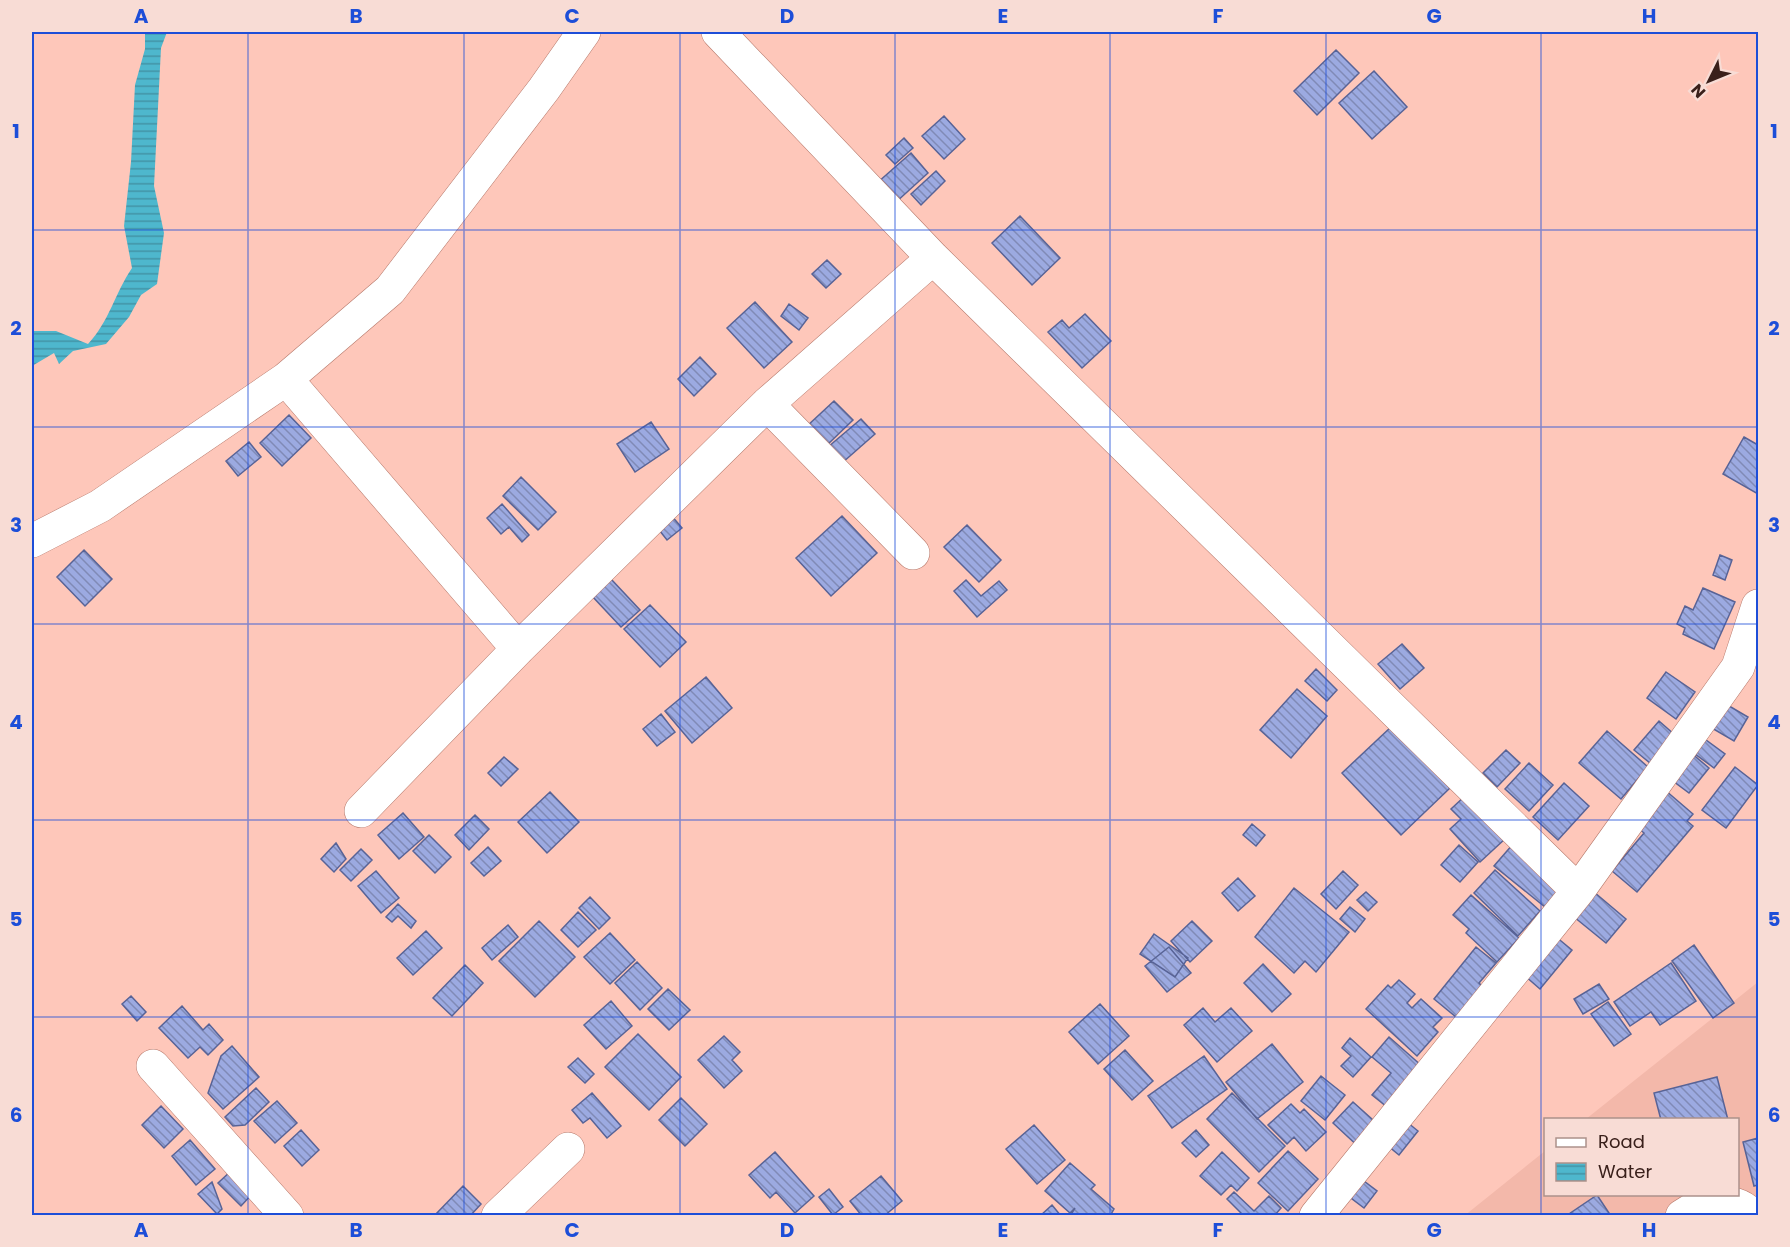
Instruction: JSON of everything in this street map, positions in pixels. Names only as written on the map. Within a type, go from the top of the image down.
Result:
[{"type":"street","points":[[32,541],[100,507],[286,378],[390,290],[544,89],[584,32]]},
{"type":"street","points":[[718,32],[933,258],[1578,891]]},
{"type":"street","points":[[362,811],[518,649],[767,404],[933,258]]},
{"type":"street","points":[[286,378],[518,649]]},
{"type":"street","points":[[767,404],[912,553]]},
{"type":"street","points":[[1316,1215],[1578,891],[1748,672],[1758,606]]},
{"type":"street","points":[[153,1066],[287,1215]]},
{"type":"street","points":[[498,1215],[568,1149]]},
{"type":"street","points":[[1682,1215],[1704,1204],[1720,1202],[1737,1205],[1752,1215]]},
{"type":"shaded area","points":[[1758,982],[1758,1215],[1464,1216],[1544,1152],[1544,1196],[1739,1196],[1739,1118],[1587,1118]]},
{"type":"water","points":[[145,32],[167,32],[161,48],[154,186],[164,233],[157,284],[141,295],[129,317],[106,344],[73,351],[59,364],[54,353],[32,366],[32,331],[56,331],[88,344],[107,317],[132,268],[124,226],[131,162],[135,85],[145,49]]},
{"type":"building","points":[[1336,50],[1359,73],[1317,115],[1294,91]]},
{"type":"building","points":[[1374,71],[1407,107],[1372,139],[1339,103]]},
{"type":"building","points":[[944,116],[965,139],[944,159],[922,136]]},
{"type":"building","points":[[904,138],[913,148],[895,164],[886,155]]},
{"type":"building","points":[[911,153],[928,173],[895,203],[877,183]]},
{"type":"building","points":[[936,171],[945,181],[921,205],[911,194]]},
{"type":"building","points":[[1020,216],[1060,258],[1032,285],[992,243]]},
{"type":"building","points":[[827,260],[841,274],[826,288],[812,274]]},
{"type":"building","points":[[755,302],[792,342],[764,368],[727,328]]},
{"type":"building","points":[[789,304],[808,318],[799,330],[781,316]]},
{"type":"building","points":[[1085,314],[1111,341],[1082,368],[1048,332],[1062,320],[1069,328]]},
{"type":"building","points":[[700,357],[716,374],[694,396],[678,379]]},
{"type":"building","points":[[834,401],[853,420],[825,447],[806,427]]},
{"type":"building","points":[[289,415],[311,438],[282,466],[260,443]]},
{"type":"building","points":[[861,419],[875,434],[842,463],[828,447]]},
{"type":"building","points":[[651,422],[669,449],[635,472],[617,444]]},
{"type":"building","points":[[1744,437],[1758,445],[1758,494],[1723,474]]},
{"type":"building","points":[[249,442],[261,457],[238,476],[226,461]]},
{"type":"building","points":[[521,477],[556,512],[538,530],[503,496]]},
{"type":"building","points":[[502,504],[529,535],[522,542],[509,527],[501,534],[487,518]]},
{"type":"building","points":[[670,514],[682,528],[667,540],[656,526]]},
{"type":"building","points":[[842,516],[877,553],[831,596],[796,558]]},
{"type":"building","points":[[967,525],[1001,560],[979,582],[944,547]]},
{"type":"building","points":[[84,550],[112,579],[85,606],[57,577]]},
{"type":"building","points":[[1720,555],[1732,560],[1725,580],[1713,575]]},
{"type":"building","points":[[611,579],[640,610],[621,627],[592,596]]},
{"type":"building","points":[[966,580],[981,596],[999,581],[1007,590],[977,617],[954,591]]},
{"type":"building","points":[[1703,588],[1735,602],[1714,649],[1683,634],[1685,628],[1677,624],[1685,606],[1693,610]]},
{"type":"building","points":[[650,605],[686,642],[660,667],[624,629]]},
{"type":"building","points":[[1402,644],[1424,668],[1400,689],[1378,664]]},
{"type":"building","points":[[1316,669],[1337,690],[1327,701],[1305,681]]},
{"type":"building","points":[[1666,672],[1695,692],[1676,719],[1647,698]]},
{"type":"building","points":[[706,677],[732,708],[692,743],[665,711]]},
{"type":"building","points":[[1297,689],[1327,716],[1291,758],[1260,730]]},
{"type":"building","points":[[1724,703],[1748,717],[1734,741],[1710,727]]},
{"type":"building","points":[[661,714],[675,732],[657,746],[643,729]]},
{"type":"building","points":[[1659,721],[1675,735],[1650,763],[1634,750]]},
{"type":"building","points":[[1392,726],[1450,788],[1401,835],[1342,773]]},
{"type":"building","points":[[1607,731],[1648,767],[1621,799],[1579,763]]},
{"type":"building","points":[[1702,737],[1725,754],[1714,768],[1691,751]]},
{"type":"building","points":[[1506,750],[1520,763],[1497,787],[1483,773]]},
{"type":"building","points":[[1690,752],[1709,768],[1689,793],[1669,778]]},
{"type":"building","points":[[504,757],[518,769],[501,786],[488,773]]},
{"type":"building","points":[[1529,763],[1553,785],[1529,811],[1505,789]]},
{"type":"building","points":[[1735,767],[1758,785],[1726,828],[1702,810]]},
{"type":"building","points":[[1564,783],[1589,806],[1558,840],[1533,817]]},
{"type":"building","points":[[1665,790],[1693,814],[1687,821],[1693,826],[1637,892],[1612,871],[1644,833],[1637,827]]},
{"type":"building","points":[[550,792],[579,822],[547,853],[518,822]]},
{"type":"building","points":[[1466,795],[1506,838],[1480,862],[1450,829],[1461,819],[1451,809]]},
{"type":"building","points":[[403,813],[424,837],[399,859],[378,835]]},
{"type":"building","points":[[475,815],[489,829],[469,850],[455,835]]},
{"type":"building","points":[[1252,824],[1265,835],[1256,846],[1243,835]]},
{"type":"building","points":[[429,835],[451,857],[435,873],[413,851]]},
{"type":"building","points":[[336,843],[346,859],[334,872],[321,859]]},
{"type":"building","points":[[1513,844],[1562,888],[1545,907],[1494,866]]},
{"type":"building","points":[[1459,845],[1478,862],[1460,882],[1441,865]]},
{"type":"building","points":[[488,847],[501,861],[484,876],[471,863]]},
{"type":"building","points":[[361,849],[372,860],[351,881],[340,870]]},
{"type":"building","points":[[1495,870],[1540,911],[1518,936],[1474,893]]},
{"type":"building","points":[[376,871],[399,898],[381,913],[358,886]]},
{"type":"building","points":[[1343,871],[1358,885],[1336,909],[1321,894]]},
{"type":"building","points":[[1238,878],[1255,896],[1238,911],[1222,893]]},
{"type":"building","points":[[1294,888],[1349,932],[1316,972],[1305,961],[1294,973],[1255,937]]},
{"type":"building","points":[[1366,892],[1377,902],[1368,911],[1357,900]]},
{"type":"building","points":[[1594,892],[1626,919],[1606,943],[1574,917]]},
{"type":"building","points":[[1471,895],[1519,938],[1497,962],[1466,933],[1469,929],[1453,915]]},
{"type":"building","points":[[590,897],[610,918],[599,929],[579,908]]},
{"type":"building","points":[[398,904],[416,921],[411,928],[398,916],[392,922],[386,917]]},
{"type":"building","points":[[1350,907],[1365,919],[1355,932],[1340,919]]},
{"type":"building","points":[[578,912],[596,930],[578,947],[561,930]]},
{"type":"building","points":[[539,921],[575,957],[535,997],[499,961]]},
{"type":"building","points":[[1192,921],[1212,941],[1190,962],[1171,941]]},
{"type":"building","points":[[508,925],[518,937],[492,960],[482,948]]},
{"type":"building","points":[[426,931],[442,948],[413,975],[397,958]]},
{"type":"building","points":[[610,933],[635,960],[610,984],[584,957]]},
{"type":"building","points":[[1154,934],[1188,958],[1175,977],[1140,954]]},
{"type":"building","points":[[1555,936],[1572,950],[1540,989],[1524,975]]},
{"type":"building","points":[[1694,945],[1734,1003],[1713,1018],[1672,961]]},
{"type":"building","points":[[1169,947],[1191,973],[1167,992],[1145,966]]},
{"type":"building","points":[[1476,947],[1496,963],[1479,983],[1482,986],[1456,1017],[1434,999]]},
{"type":"building","points":[[637,962],[662,988],[640,1010],[615,983]]},
{"type":"building","points":[[1671,963],[1696,1001],[1660,1025],[1651,1012],[1630,1026],[1614,1002]]},
{"type":"building","points":[[1263,964],[1291,994],[1272,1012],[1244,983]]},
{"type":"building","points":[[465,965],[483,983],[452,1016],[433,998]]},
{"type":"building","points":[[1399,980],[1415,994],[1407,1003],[1412,1008],[1421,999],[1442,1018],[1433,1027],[1438,1032],[1417,1056],[1366,1009],[1388,985],[1391,988]]},
{"type":"building","points":[[1599,984],[1609,999],[1583,1014],[1574,999]]},
{"type":"building","points":[[668,989],[690,1010],[669,1030],[648,1009]]},
{"type":"building","points":[[131,996],[146,1012],[137,1021],[122,1004]]},
{"type":"building","points":[[611,1001],[632,1026],[606,1049],[584,1025]]},
{"type":"building","points":[[1608,1002],[1631,1034],[1614,1046],[1591,1014]]},
{"type":"building","points":[[1100,1004],[1129,1036],[1098,1064],[1069,1032]]},
{"type":"building","points":[[182,1006],[203,1030],[209,1024],[223,1040],[208,1055],[200,1047],[188,1058],[159,1028]]},
{"type":"building","points":[[1203,1008],[1215,1022],[1231,1008],[1252,1031],[1217,1062],[1184,1025]]},
{"type":"building","points":[[638,1034],[681,1077],[649,1110],[605,1067]]},
{"type":"building","points":[[724,1036],[740,1052],[732,1060],[742,1071],[724,1088],[698,1060]]},
{"type":"building","points":[[1389,1037],[1422,1066],[1387,1107],[1372,1095],[1391,1073],[1372,1057]]},
{"type":"building","points":[[1350,1038],[1371,1057],[1353,1077],[1341,1066],[1351,1056],[1342,1048]]},
{"type":"building","points":[[1272,1044],[1303,1082],[1257,1119],[1226,1082]]},
{"type":"building","points":[[232,1046],[259,1077],[223,1109],[208,1093],[221,1056]]},
{"type":"building","points":[[1125,1050],[1153,1081],[1132,1100],[1104,1069]]},
{"type":"building","points":[[1204,1056],[1227,1089],[1172,1128],[1148,1096]]},
{"type":"building","points":[[578,1058],[594,1074],[585,1083],[568,1067]]},
{"type":"building","points":[[1321,1076],[1345,1095],[1325,1120],[1301,1101]]},
{"type":"building","points":[[1717,1077],[1727,1118],[1660,1118],[1654,1093]]},
{"type":"building","points":[[256,1088],[269,1102],[245,1125],[233,1126],[225,1117]]},
{"type":"building","points":[[592,1093],[621,1126],[607,1138],[590,1118],[583,1123],[572,1110]]},
{"type":"building","points":[[1232,1093],[1285,1146],[1259,1172],[1207,1119]]},
{"type":"building","points":[[681,1098],[707,1124],[685,1146],[659,1120]]},
{"type":"building","points":[[277,1101],[297,1123],[275,1143],[254,1121]]},
{"type":"building","points":[[1353,1102],[1382,1128],[1362,1150],[1333,1123]]},
{"type":"building","points":[[1291,1104],[1300,1113],[1304,1109],[1326,1132],[1306,1151],[1294,1137],[1287,1144],[1268,1125]]},
{"type":"building","points":[[161,1106],[183,1129],[164,1148],[142,1125]]},
{"type":"building","points":[[1402,1118],[1418,1131],[1399,1155],[1383,1142]]},
{"type":"building","points":[[1034,1125],[1065,1160],[1037,1184],[1006,1149]]},
{"type":"building","points":[[301,1130],[319,1150],[302,1166],[284,1146]]},
{"type":"building","points":[[1196,1130],[1209,1145],[1196,1157],[1182,1143]]},
{"type":"building","points":[[1758,1138],[1758,1185],[1754,1186],[1743,1142]]},
{"type":"building","points":[[190,1140],[215,1169],[196,1185],[172,1156]]},
{"type":"building","points":[[1288,1151],[1318,1179],[1288,1211],[1258,1183]]},
{"type":"building","points":[[775,1152],[814,1196],[795,1213],[776,1192],[770,1198],[749,1175]]},
{"type":"building","points":[[1222,1152],[1249,1178],[1237,1191],[1231,1185],[1221,1195],[1200,1176]]},
{"type":"building","points":[[1070,1163],[1095,1185],[1091,1189],[1114,1209],[1110,1216],[1070,1216],[1075,1208],[1070,1213],[1045,1191]]},
{"type":"building","points":[[231,1171],[253,1193],[241,1206],[218,1183]]},
{"type":"building","points":[[881,1176],[902,1201],[884,1216],[862,1216],[850,1201]]},
{"type":"building","points":[[1360,1178],[1377,1191],[1364,1208],[1347,1195]]},
{"type":"building","points":[[212,1182],[222,1209],[217,1214],[198,1194]]},
{"type":"building","points":[[463,1186],[481,1204],[470,1216],[434,1216]]},
{"type":"building","points":[[829,1189],[843,1207],[833,1215],[819,1197]]},
{"type":"building","points":[[1234,1192],[1254,1211],[1269,1196],[1281,1208],[1274,1216],[1244,1216],[1227,1199]]},
{"type":"building","points":[[1598,1196],[1611,1216],[1566,1216]]},
{"type":"building","points":[[1052,1205],[1061,1216],[1040,1216]]}]
